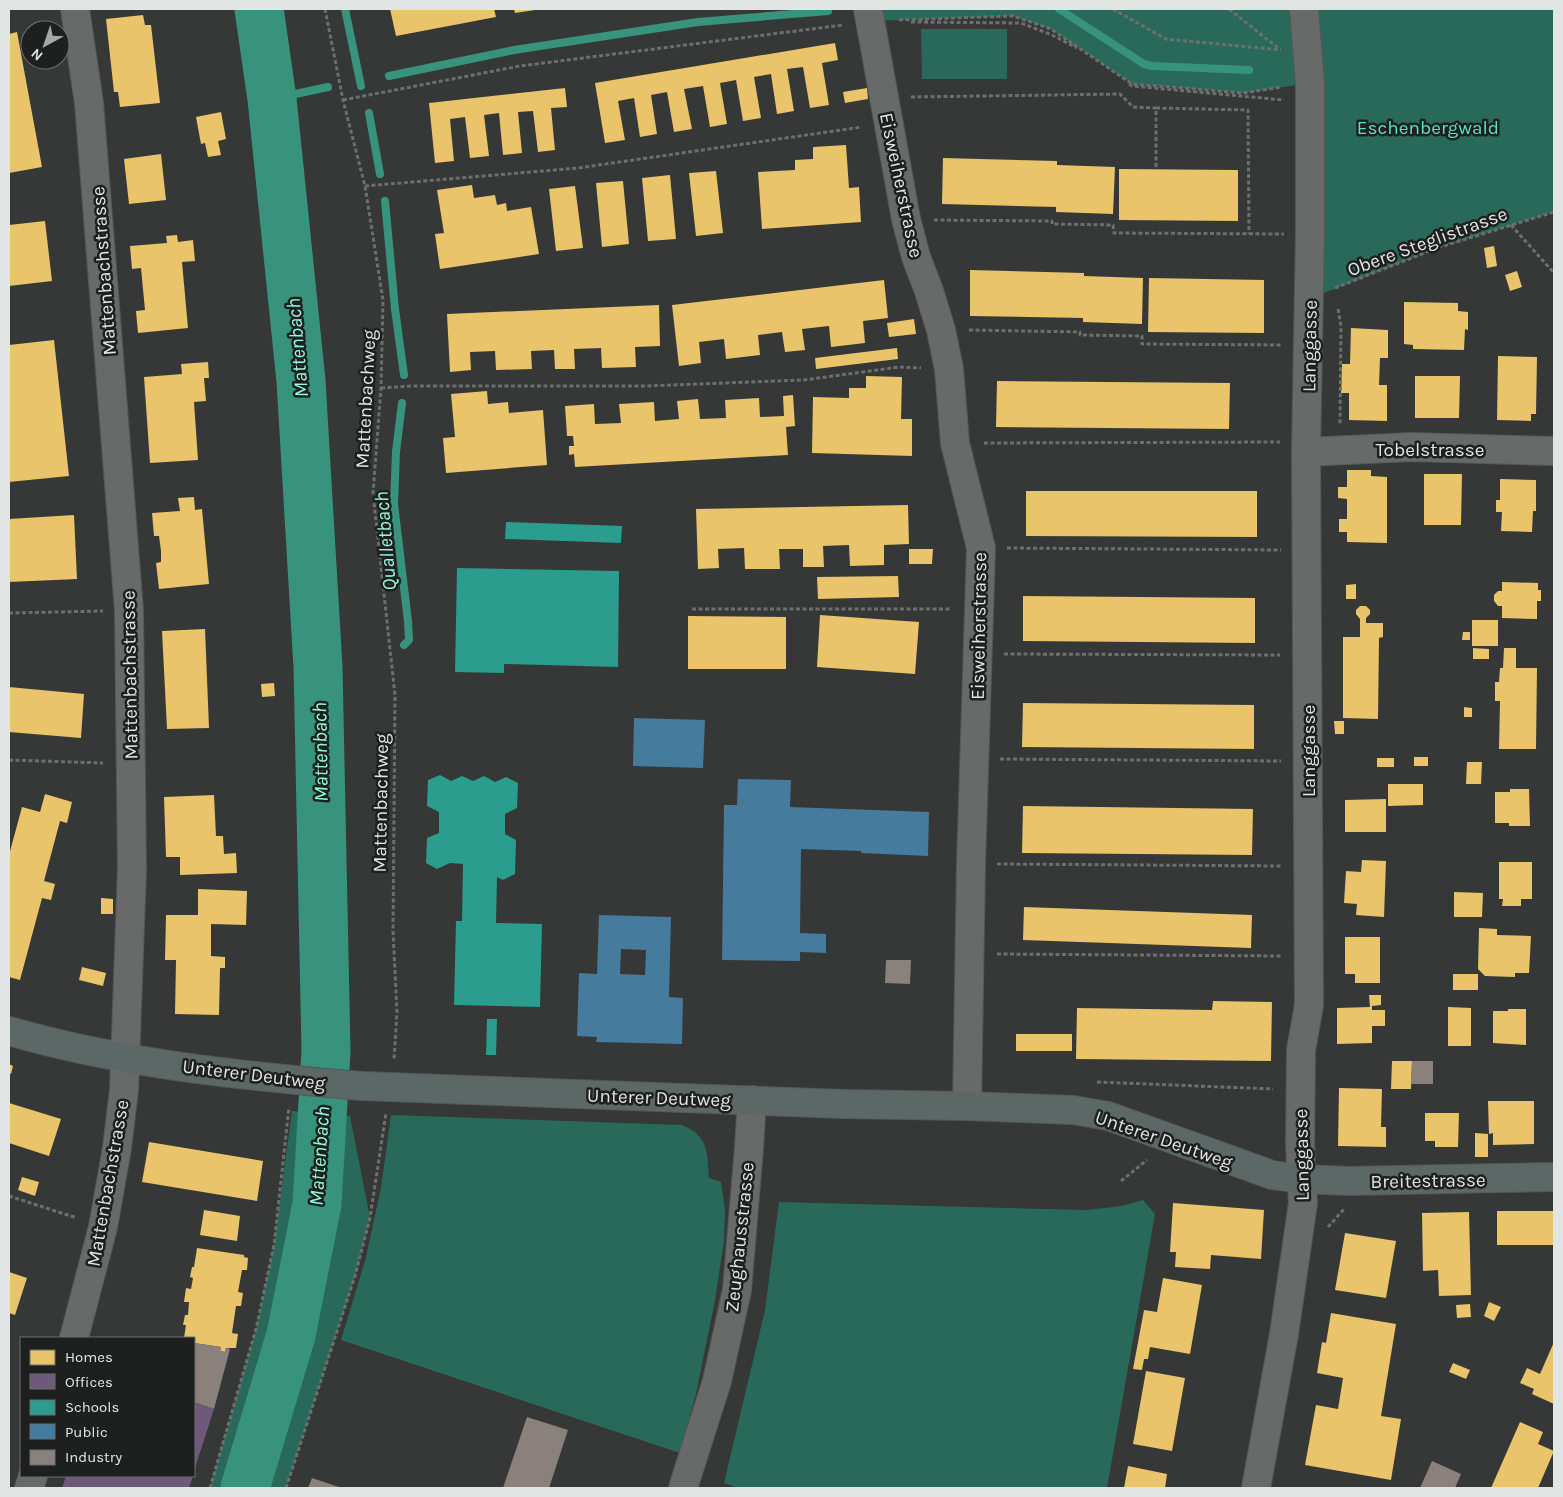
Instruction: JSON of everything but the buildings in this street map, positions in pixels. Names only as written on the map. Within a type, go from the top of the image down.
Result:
[{"type":"main road","name":"Unterer Deutweg","points":[[9,1031],[54,1044],[125,1058],[305,1081],[362,1086],[843,1104],[1074,1110],[1108,1116],[1272,1175],[1302,1179]]},
{"type":"main road","name":"Breitestrasse","points":[[1302,1179],[1349,1181],[1554,1177]]},
{"type":"street","name":"Mattenbachstrasse","points":[[74,1337],[104,1227],[117,1148],[124,1090],[132,869],[129,610],[90,104],[75,9]]},
{"type":"street","name":"Langgasse","points":[[1256,1488],[1284,1334],[1303,1203],[1300,1144],[1301,1050],[1309,1004],[1296,447],[1309,299],[1300,92],[1304,9]]},
{"type":"street","name":"Eisweiherstrasse","points":[[869,15],[906,220],[916,257],[941,330],[949,369],[955,443],[981,548],[971,864],[967,1106]]},
{"type":"street","name":"Tobelstrasse","points":[[1296,447],[1341,450],[1411,447],[1554,450]]},
{"type":"street","name":"Zeughausstrasse","points":[[683,1488],[717,1381],[737,1290],[752,1100]]},
{"type":"path","name":"Mattenbachweg","points":[[326,9],[343,100],[365,186],[384,300],[381,388],[373,492],[395,695],[392,932],[397,1012],[394,1065]]},
{"type":"path","points":[[1113,9],[1166,39],[1284,50],[1277,48],[1229,9]]},
{"type":"path","points":[[343,100],[520,66],[869,15],[1013,16],[1052,29],[1132,84],[1244,93],[1300,92]]},
{"type":"path","points":[[869,15],[1021,23],[1052,35],[1079,49],[1132,86],[1300,92]]},
{"type":"path","points":[[883,97],[1120,94],[1133,107],[1248,110],[1249,234]]},
{"type":"path","points":[[1156,108],[1156,169]]},
{"type":"path","points":[[365,186],[578,168],[888,124]]},
{"type":"path","name":"Obere Steglistrasse","points":[[1309,299],[1437,248],[1554,212]]},
{"type":"path","points":[[906,220],[1052,221],[1052,224],[1113,225],[1114,233],[1285,234]]},
{"type":"path","points":[[1510,225],[1554,273]]},
{"type":"path","points":[[1338,307],[1341,326],[1341,450]]},
{"type":"path","points":[[941,330],[1080,332],[1080,335],[1142,336],[1142,344],[1284,345]]},
{"type":"path","points":[[381,388],[412,386],[666,385],[804,380],[899,367],[949,369]]},
{"type":"path","points":[[955,443],[1296,447]]},
{"type":"path","points":[[981,548],[1270,550]]},
{"type":"path","points":[[692,609],[979,609]]},
{"type":"path","points":[[9,613],[129,610]]},
{"type":"path","points":[[978,654],[1271,655]]},
{"type":"path","points":[[975,758],[1283,761]]},
{"type":"path","points":[[9,761],[107,764]]},
{"type":"path","points":[[971,864],[1282,866]]},
{"type":"path","points":[[970,954],[1282,956]]},
{"type":"path","points":[[1097,1082],[1301,1088]]},
{"type":"path","points":[[210,1488],[256,1330],[274,1245],[289,1104]]},
{"type":"path","points":[[286,1488],[355,1276],[370,1218],[386,1111]]},
{"type":"path","points":[[1121,1181],[1147,1160]]},
{"type":"path","points":[[9,1196],[104,1227]]},
{"type":"green space","name":"Eschenbergwald","points":[[868,9],[1554,9],[1554,212],[1437,248],[1309,299],[1310,83],[1244,93],[1132,84],[1051,29],[1013,16],[870,21]]},
{"type":"green space","points":[[921,29],[1007,29],[1007,79],[922,79]]},
{"type":"green space","points":[[292,1111],[350,1116],[370,1218],[355,1276],[286,1488],[210,1488],[256,1329],[274,1245]]},
{"type":"green space","points":[[391,1115],[682,1125],[697,1134],[702,1140],[707,1153],[709,1178],[721,1182],[725,1210],[724,1241],[715,1300],[696,1394],[680,1453],[341,1340],[365,1261],[381,1188]]},
{"type":"green space","points":[[1143,1200],[1155,1214],[1107,1488],[739,1488],[724,1483],[765,1310],[779,1202],[1086,1210],[1122,1206]]},
{"type":"waterway","name":"Mattenbach","points":[[245,1488],[291,1335],[317,1204],[326,1051],[318,667],[301,381],[272,99],[259,9]]},
{"type":"waterway","name":"Qualletbach","points":[[345,9],[361,86]]},
{"type":"waterway","points":[[1059,9],[1144,64],[1152,66],[1249,70]]},
{"type":"waterway","points":[[389,76],[514,50],[698,22],[828,11]]},
{"type":"waterway","points":[[272,99],[328,87]]},
{"type":"waterway","name":"Qualletbach","points":[[369,113],[380,174]]},
{"type":"waterway","name":"Qualletbach","points":[[385,201],[395,309],[404,375]]},
{"type":"waterway","name":"Qualletbach","points":[[402,403],[396,452],[394,504],[408,621],[409,640],[404,645]]},
{"type":"waterway","name":"Qualletbach","points":[[318,667],[322,665]]}]
